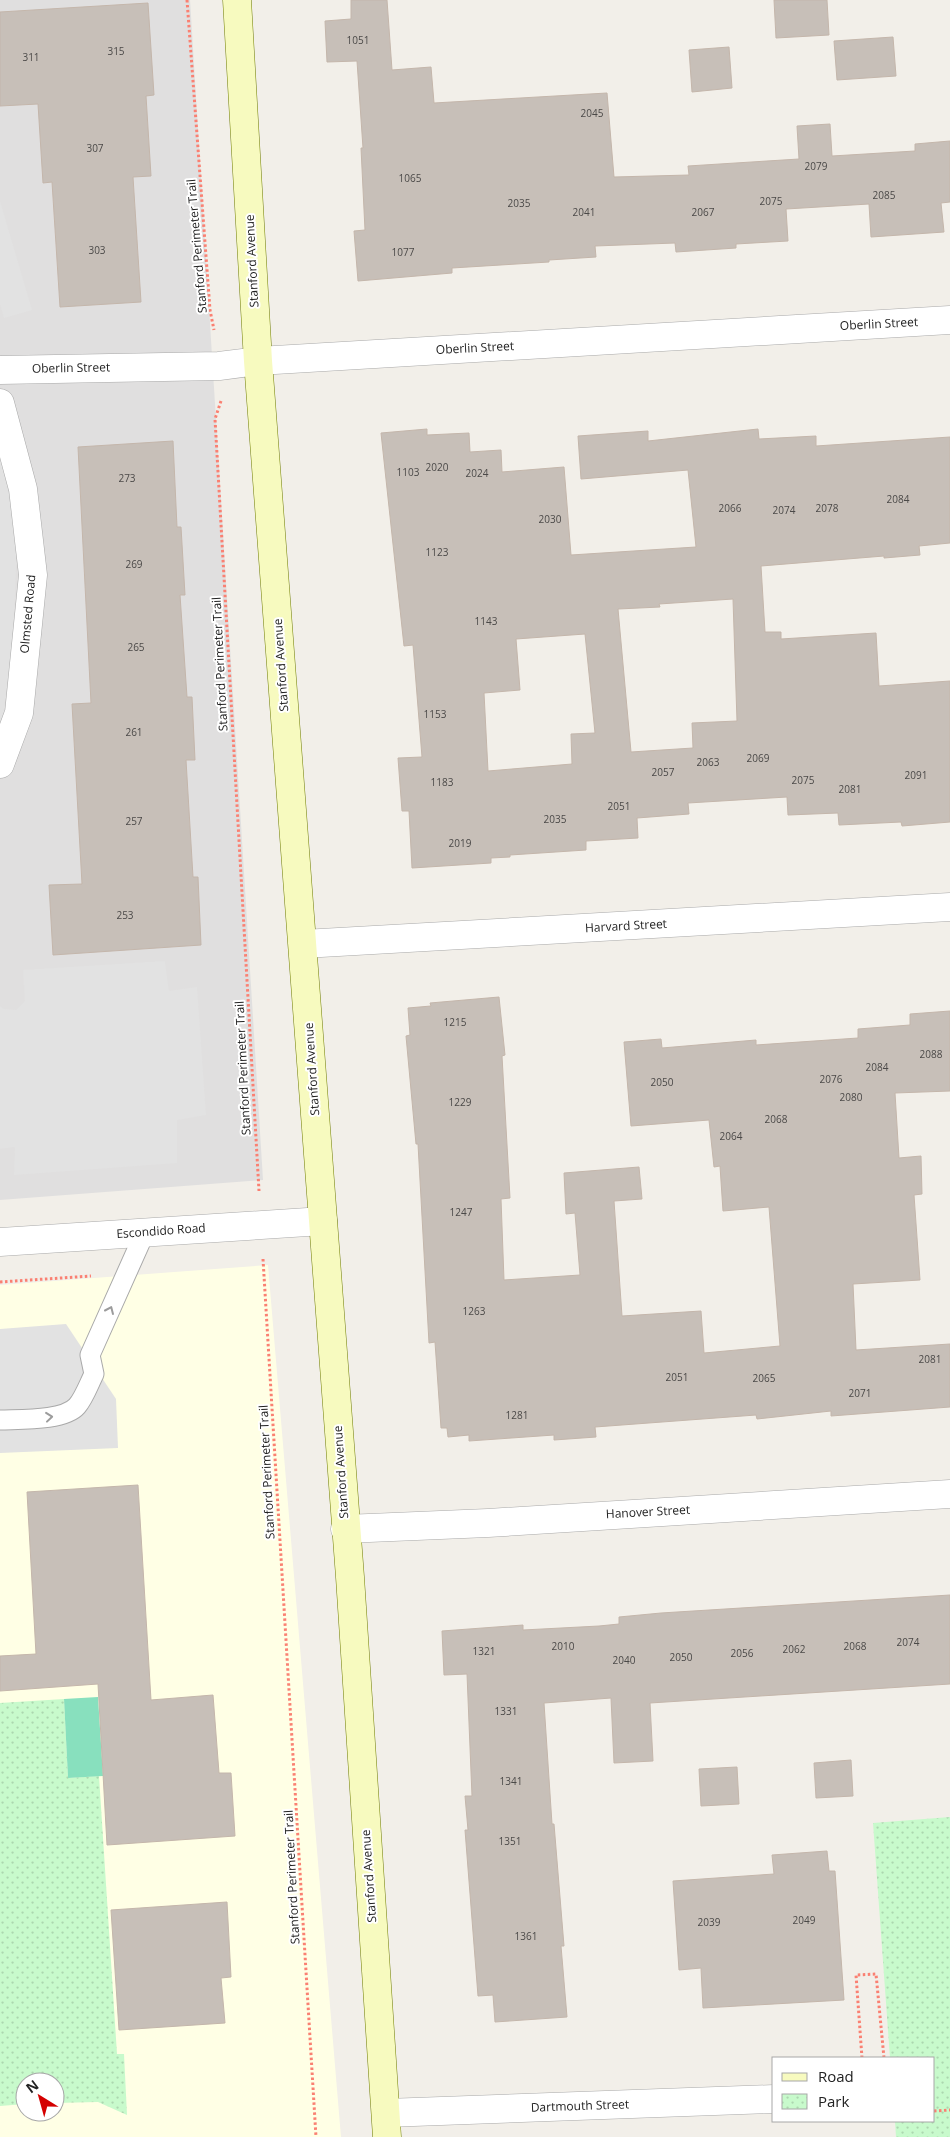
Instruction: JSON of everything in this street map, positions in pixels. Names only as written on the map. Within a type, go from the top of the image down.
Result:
[{"type":"street","name":"Stanford Avenue","points":[[237,0],[258,361],[350,1577],[386,2125]]},
{"type":"street","name":"Oberlin Street","points":[[0,370],[219,366],[258,361],[950,320]]},
{"type":"street","name":"Olmsted Road","points":[[0,404],[23,489],[33,575],[18,713],[0,764]]},
{"type":"street","name":"Harvard Street","points":[[303,944],[950,907]]},
{"type":"street","name":"Escondido Road","points":[[0,1242],[323,1221]]},
{"type":"street","name":"Hanover Street","points":[[345,1529],[488,1523],[950,1494]]},
{"type":"street","name":"Dartmouth Street","points":[[386,2125],[772,2099]]},
{"type":"lane","points":[[0,1420],[54,1416],[67,1413],[77,1406],[94,1374],[90,1355],[145,1232]]},
{"type":"path","name":"Stanford Perimeter Trail","points":[[187,0],[210,310],[219,366],[221,403],[215,419],[316,2137]]},
{"type":"path","points":[[0,1282],[127,1273]]},
{"type":"path","points":[[862,2057],[856,1975],[876,1974],[884,2057]]},
{"type":"path","points":[[935,2111],[950,2110]]},
{"type":"shaded area","points":[[0,0],[190,0],[263,1180],[0,1200]]},
{"type":"shaded area","points":[[0,201],[32,310],[4,318],[0,304]]},
{"type":"shaded area","points":[[0,445],[8,473],[17,544],[13,641],[3,717],[0,725]]},
{"type":"shaded area","points":[[165,961],[169,991],[197,987],[206,1115],[177,1120],[177,1163],[14,1175],[15,1147],[0,1149],[0,1006],[4,1009],[16,1010],[25,1001],[23,970]]},
{"type":"shaded area","points":[[268,1265],[341,2137],[0,2137],[0,1285]]},
{"type":"shaded area","points":[[66,1324],[116,1399],[118,1448],[0,1453],[0,1329]]},
{"type":"green space","points":[[98,1697],[103,1776],[68,1778],[64,1699]]},
{"type":"green space","points":[[64,1699],[68,1778],[99,1776],[117,2054],[124,2054],[127,2115],[98,2102],[65,2103],[65,2072],[15,2072],[15,2105],[0,2106],[0,1703]]},
{"type":"green space","points":[[950,1817],[950,2137],[896,2137],[895,2122],[935,2122],[935,2057],[890,2057],[873,1823]]},
{"type":"building","points":[[351,0],[387,0],[392,70],[431,67],[434,103],[607,93],[614,177],[689,175],[688,166],[799,159],[797,126],[830,124],[832,156],[915,151],[915,144],[950,141],[950,202],[941,203],[944,232],[871,237],[869,204],[786,209],[788,241],[736,244],[736,248],[676,252],[675,243],[595,246],[596,257],[452,268],[452,273],[358,281],[354,231],[365,230],[361,148],[363,148],[357,61],[327,62],[325,21],[351,19]]},
{"type":"building","points":[[774,0],[827,0],[829,35],[776,38]]},
{"type":"building","points":[[148,3],[154,95],[146,96],[151,176],[133,177],[141,302],[60,307],[52,182],[43,183],[38,104],[0,106],[0,12]]},
{"type":"building","points":[[893,37],[896,76],[837,80],[834,41]]},
{"type":"building","points":[[729,47],[732,88],[692,92],[689,50]]},
{"type":"building","points":[[427,429],[427,435],[469,433],[470,452],[501,450],[502,472],[564,467],[571,555],[696,547],[688,470],[581,479],[578,436],[648,431],[648,441],[758,429],[759,439],[816,436],[816,446],[950,437],[950,543],[919,546],[920,555],[761,566],[765,632],[781,632],[781,639],[876,633],[879,686],[950,681],[950,822],[902,826],[901,822],[839,825],[838,813],[788,815],[787,797],[688,803],[689,814],[637,818],[638,838],[586,841],[586,850],[510,855],[510,857],[491,858],[491,863],[412,868],[409,811],[402,811],[398,758],[422,757],[413,645],[404,646],[381,433]],"holes":[[[733,599],[737,721],[692,723],[693,748],[631,752],[618,609],[660,607],[659,604]],[[585,634],[595,733],[571,734],[572,764],[488,771],[484,693],[520,690],[516,639]]]},
{"type":"building","points":[[173,441],[177,527],[181,527],[185,595],[180,595],[187,697],[192,697],[195,760],[186,760],[193,877],[198,877],[201,945],[53,955],[49,885],[82,884],[72,704],[91,703],[78,447]]},
{"type":"building","points":[[499,997],[505,1055],[502,1056],[510,1198],[501,1199],[504,1280],[580,1275],[575,1213],[566,1214],[564,1173],[639,1167],[642,1199],[614,1201],[622,1316],[701,1311],[704,1353],[780,1346],[769,1207],[723,1211],[720,1166],[714,1167],[709,1120],[631,1126],[624,1042],[661,1039],[662,1048],[756,1040],[756,1045],[858,1038],[858,1029],[910,1025],[910,1014],[950,1011],[950,1091],[895,1093],[899,1158],[921,1156],[922,1194],[914,1195],[920,1280],[853,1284],[856,1350],[950,1344],[950,1407],[831,1416],[831,1411],[757,1419],[756,1415],[595,1427],[596,1437],[554,1440],[554,1435],[469,1441],[469,1435],[448,1437],[447,1428],[441,1428],[435,1342],[429,1343],[418,1144],[416,1144],[406,1036],[410,1035],[408,1008],[431,1006],[430,1003]]},
{"type":"building","points":[[138,1485],[151,1700],[213,1695],[219,1773],[231,1773],[235,1836],[107,1845],[98,1684],[0,1691],[0,1656],[36,1654],[27,1492]]},
{"type":"building","points":[[950,1595],[950,1684],[650,1703],[653,1761],[614,1763],[611,1698],[544,1703],[552,1824],[554,1824],[564,1946],[561,1946],[567,2017],[495,2022],[493,1995],[478,1996],[465,1830],[468,1830],[465,1796],[472,1796],[467,1674],[444,1675],[442,1631],[523,1625],[523,1630],[599,1626],[619,1624],[619,1617],[661,1613]]},
{"type":"building","points":[[851,1760],[853,1796],[816,1798],[814,1763]]},
{"type":"building","points":[[737,1767],[739,1804],[701,1806],[699,1769]]},
{"type":"building","points":[[827,1851],[829,1871],[835,1871],[844,2000],[703,2008],[701,1968],[679,1970],[673,1881],[774,1874],[772,1855]]},
{"type":"building","points":[[227,1902],[231,1977],[221,1978],[225,2023],[119,2030],[111,1910]]}]
